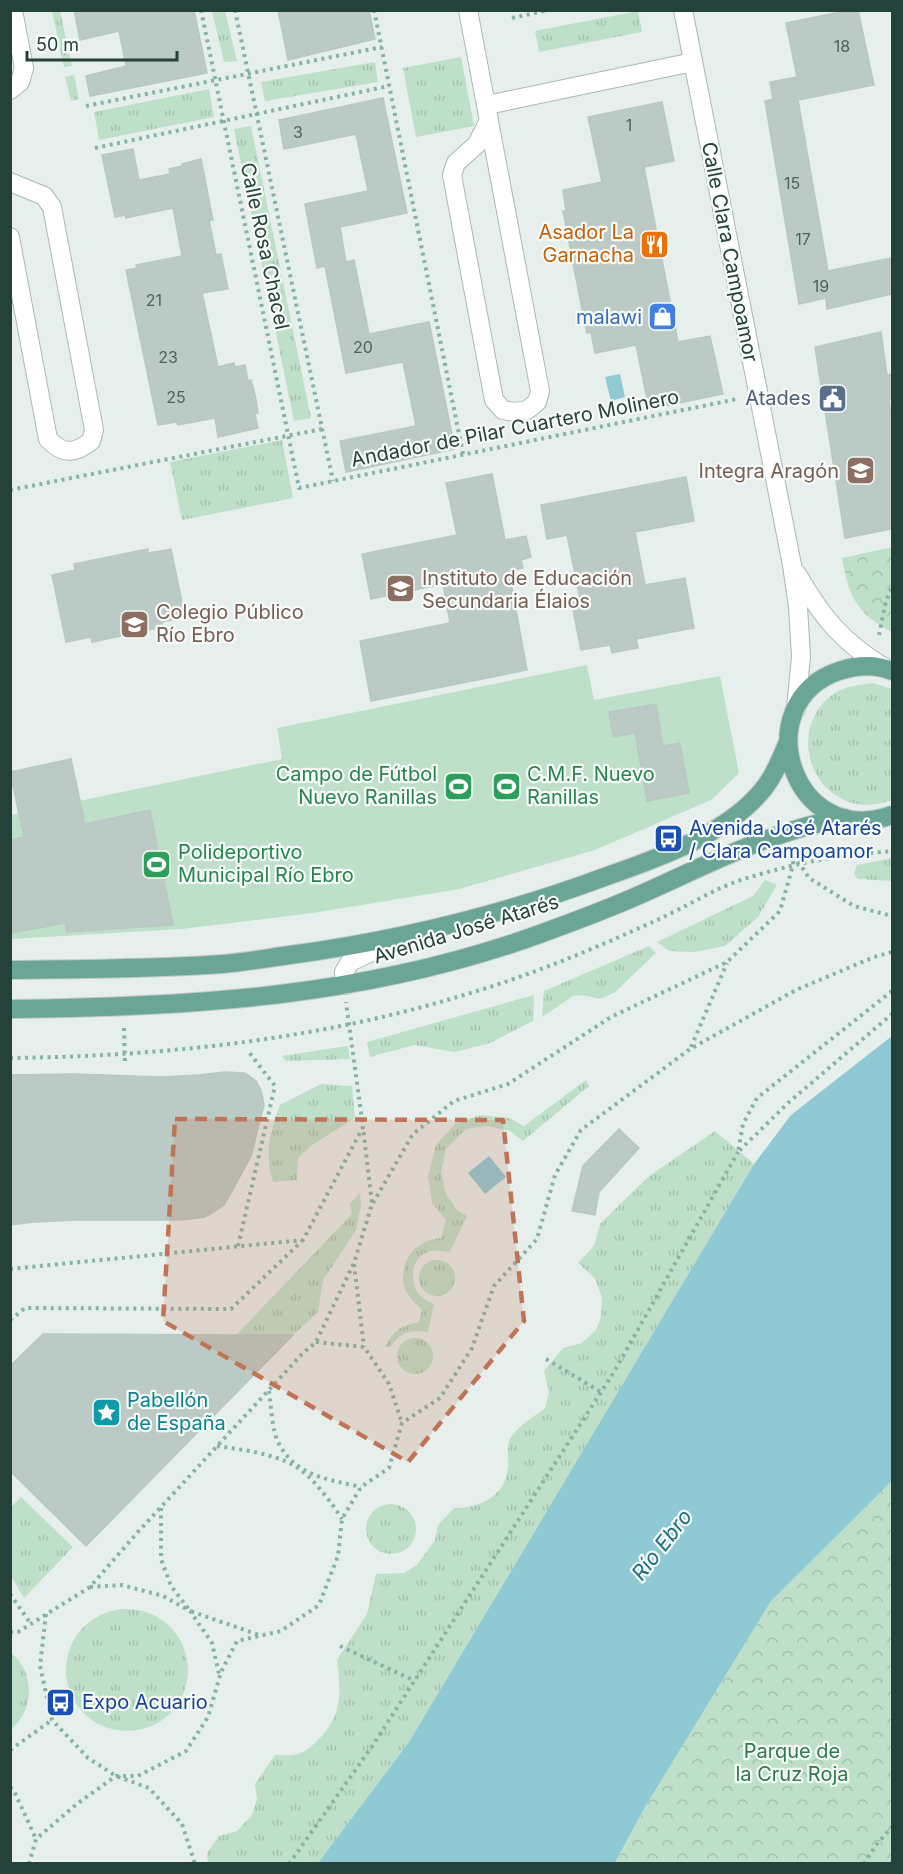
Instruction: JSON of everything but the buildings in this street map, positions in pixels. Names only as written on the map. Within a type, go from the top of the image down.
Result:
[{"type":"main road","points":[[889,669],[867,665],[850,667],[818,682],[805,694],[796,709],[790,725],[788,742],[792,767],[804,790],[822,807],[845,818],[864,821],[882,819],[892,815]]},
{"type":"main road","name":"Avenida José Atarés","points":[[10,970],[225,964],[407,936],[483,916],[569,890],[673,850],[721,825],[752,801],[770,779],[788,742]]},
{"type":"main road","name":"Avenida José Atarés","points":[[10,1009],[189,1004],[272,996],[371,982],[536,936],[642,894],[760,842],[818,822],[845,818]]},
{"type":"street","points":[[11,90],[20,82],[24,68],[13,10]]},
{"type":"street","name":"Calle Clara Campoamor","points":[[683,10],[792,565],[798,607],[801,656],[796,709]]},
{"type":"street","points":[[466,13],[488,113],[540,391],[537,402],[527,410],[515,412],[503,410],[494,400],[452,175],[456,163],[477,144],[488,113]]},
{"type":"street","points":[[488,113],[693,62]]},
{"type":"street","points":[[465,154],[479,152],[490,157],[498,168]]},
{"type":"street","points":[[10,182],[44,196],[52,207],[94,430],[91,441],[81,449],[69,451],[57,449],[48,439],[10,237]]},
{"type":"street","points":[[10,202],[19,193],[33,191]]},
{"type":"street","name":"Calle Clara Campoamor","points":[[792,565],[811,597],[837,631],[854,648],[889,669]]},
{"type":"street","points":[[345,985],[345,972],[350,962],[407,936]]},
{"type":"path","name":"Calle Rosa Chacel","points":[[201,10],[299,488]]},
{"type":"path","name":"Calle Rosa Chacel","points":[[235,10],[333,481]]},
{"type":"path","points":[[374,10],[463,454]]},
{"type":"path","points":[[512,18],[549,10]]},
{"type":"path","points":[[86,106],[382,47]]},
{"type":"path","points":[[95,148],[389,86]]},
{"type":"path","name":"Andador de Pilar Cuartero Molinero","points":[[299,488],[737,399]]},
{"type":"path","points":[[10,490],[322,429]]},
{"type":"path","points":[[879,635],[886,601],[892,587]]},
{"type":"path","points":[[10,1632],[18,1632],[90,1587],[160,1507],[302,1354],[316,1342],[354,1263],[372,1204],[413,1134],[454,1101],[508,1084],[611,1017],[727,962],[780,911],[794,854],[809,878],[854,906],[892,916]]},
{"type":"path","points":[[402,1423],[440,1398],[472,1348],[494,1286],[537,1239],[555,1175],[581,1130],[690,1049],[796,990],[874,957],[892,952]]},
{"type":"path","points":[[690,1049],[727,962]]},
{"type":"path","points":[[345,985],[372,1204]]},
{"type":"path","points":[[738,1152],[743,1124],[758,1098],[892,991]]},
{"type":"path","points":[[289,1863],[373,1745],[601,1392],[738,1152],[788,1103],[892,1014]]},
{"type":"path","points":[[124,1028],[125,1064]]},
{"type":"path","points":[[238,1246],[275,1086],[248,1051]]},
{"type":"path","points":[[10,1320],[25,1308],[231,1309],[303,1240],[363,1127]]},
{"type":"path","points":[[10,1269],[303,1240]]},
{"type":"path","points":[[29,1863],[36,1839],[78,1803],[116,1776],[138,1776],[186,1751],[208,1717],[220,1677],[237,1641],[281,1631],[319,1605],[338,1556],[342,1519],[361,1486],[389,1468],[402,1423],[389,1384],[364,1347],[354,1263]]},
{"type":"path","points":[[316,1342],[364,1347]]},
{"type":"path","points":[[546,1359],[601,1392]]},
{"type":"path","points":[[269,1390],[277,1441],[296,1466],[328,1498],[342,1519]]},
{"type":"path","points":[[217,1446],[259,1453],[296,1466],[320,1478],[361,1486]]},
{"type":"path","points":[[160,1507],[161,1559],[171,1586],[212,1643],[220,1677]]},
{"type":"path","points":[[90,1587],[123,1585],[163,1596],[189,1611],[261,1635]]},
{"type":"path","points":[[10,1594],[31,1624]]},
{"type":"path","points":[[46,1614],[40,1666],[52,1720],[88,1758],[116,1776],[149,1788],[182,1824],[195,1863]]},
{"type":"path","points":[[340,1646],[415,1681]]},
{"type":"path","points":[[10,1750],[52,1720]]},
{"type":"path","points":[[10,1787],[36,1839]]},
{"type":"path","points":[[864,1863],[892,1827]]},
{"type":"highlighted area","points":[[175,1119],[503,1120],[524,1321],[408,1462],[163,1321]]},
{"type":"green space","points":[[52,11],[60,11],[72,66],[64,67]]},
{"type":"green space","points":[[212,11],[225,11],[237,61],[224,62]]},
{"type":"green space","points":[[638,11],[642,32],[539,52],[535,31]]},
{"type":"green space","points":[[461,57],[474,126],[416,137],[403,68]]},
{"type":"green space","points":[[375,62],[378,82],[265,101],[261,82]]},
{"type":"green space","points":[[74,75],[79,99],[71,101],[65,77]]},
{"type":"green space","points":[[209,89],[214,117],[99,140],[94,112]]},
{"type":"green space","points":[[251,126],[311,418],[294,421],[234,129]]},
{"type":"green space","points":[[282,440],[293,498],[182,520],[170,462]]},
{"type":"green space","points":[[892,547],[892,632],[862,611],[851,594],[842,558]]},
{"type":"green space","name":"C.M.F. Nuevo Ranillas","points":[[587,665],[594,700],[720,676],[739,773],[711,800],[595,850],[459,889],[313,913],[182,929],[11,939],[11,815],[282,759],[277,728]]},
{"type":"green space","points":[[873,683],[892,689],[892,800],[862,805],[836,795],[823,784],[814,770],[809,754],[808,738],[812,722],[820,707],[833,694],[857,685]]},
{"type":"green space","points":[[892,858],[892,881],[858,879],[854,874],[857,865]]},
{"type":"green space","points":[[765,880],[777,885],[758,917],[725,946],[695,952],[669,951],[657,942],[753,896]]},
{"type":"green space","points":[[649,946],[656,953],[614,993],[599,999],[583,995],[573,996],[542,1017],[544,991]]},
{"type":"green space","points":[[534,995],[533,1021],[490,1043],[455,1052],[414,1045],[370,1057],[367,1042]]},
{"type":"green space","points":[[348,1046],[350,1059],[286,1061],[282,1056]]},
{"type":"green space","points":[[586,1080],[589,1086],[523,1141],[510,1131],[487,1126],[466,1129],[446,1149],[441,1173],[446,1194],[457,1210],[467,1216],[450,1252],[429,1252],[422,1255],[415,1264],[413,1276],[415,1288],[423,1298],[434,1304],[428,1332],[406,1333],[390,1347],[385,1347],[391,1336],[398,1330],[419,1322],[422,1310],[404,1287],[404,1269],[409,1257],[417,1247],[441,1238],[446,1220],[432,1203],[428,1176],[436,1145],[456,1123],[481,1115],[509,1118],[524,1126]]},
{"type":"green space","points":[[321,1084],[352,1086],[355,1118],[312,1145],[298,1158],[297,1180],[273,1182],[270,1172],[269,1143],[280,1105]]},
{"type":"green space","points":[[715,1131],[754,1164],[409,1742],[318,1863],[208,1863],[207,1853],[219,1836],[237,1831],[252,1815],[257,1799],[255,1784],[275,1755],[292,1755],[303,1752],[317,1741],[332,1722],[339,1694],[337,1660],[367,1614],[376,1574],[404,1573],[417,1565],[435,1540],[438,1525],[454,1508],[482,1503],[497,1493],[502,1486],[508,1467],[510,1439],[521,1426],[545,1408],[549,1392],[544,1371],[563,1348],[582,1343],[596,1330],[601,1317],[602,1297],[595,1278],[578,1263],[594,1246],[600,1224],[648,1177]]},
{"type":"green space","points":[[360,1193],[361,1206],[356,1230],[323,1280],[318,1312],[293,1335],[236,1335],[352,1214],[350,1203]]},
{"type":"green space","points":[[437,1260],[450,1265],[455,1278],[450,1291],[437,1296],[424,1291],[419,1278],[424,1265]]},
{"type":"green space","points":[[415,1338],[428,1343],[433,1356],[428,1369],[415,1374],[402,1369],[397,1356],[402,1343]]},
{"type":"green space","name":"Parque de la Cruz Roja","points":[[892,1481],[892,1863],[615,1864],[645,1807],[771,1601]]},
{"type":"green space","points":[[21,1497],[73,1547],[24,1598],[11,1576],[11,1507]]},
{"type":"green space","points":[[391,1504],[409,1511],[416,1529],[409,1547],[391,1554],[373,1547],[366,1529],[373,1511]]},
{"type":"green space","points":[[127,1609],[150,1614],[170,1627],[183,1647],[188,1670],[183,1693],[170,1713],[150,1726],[127,1731],[104,1726],[84,1713],[71,1693],[66,1670],[71,1647],[84,1627],[104,1614]]},
{"type":"green space","points":[[11,1653],[25,1671],[29,1692],[24,1712],[19,1722],[11,1730]]},
{"type":"water","points":[[620,374],[625,397],[611,401],[605,377]]},
{"type":"water","name":"Río Ebro","points":[[892,1036],[892,1481],[771,1601],[645,1807],[615,1863],[318,1863],[409,1742],[754,1164],[791,1115]]},
{"type":"water","points":[[489,1156],[506,1177],[485,1194],[468,1173]]},
{"type":"place","name":"Asador La Garnacha","points":[[655,244]]},
{"type":"place","name":"malawi","points":[[663,317]]},
{"type":"place","name":"Atades","points":[[832,398]]},
{"type":"place","name":"Integra Aragón","points":[[860,471]]},
{"type":"place","name":"Instituto de Educación Secundaria Élaios","points":[[401,589]]},
{"type":"place","name":"Colegio Público Río Ebro","points":[[135,624]]},
{"type":"place","name":"Campo de Fútbol Nuevo Ranillas","points":[[458,786]]},
{"type":"place","name":"C.M.F. Nuevo Ranillas","points":[[506,786]]},
{"type":"place","name":"Avenida José Atarés / Clara Campoamor","points":[[668,839]]},
{"type":"place","name":"Polideportivo Municipal Río Ebro","points":[[157,864]]},
{"type":"place","name":"Pabellón de España","points":[[106,1412]]},
{"type":"place","name":"Expo Acuario","points":[[61,1702]]}]
